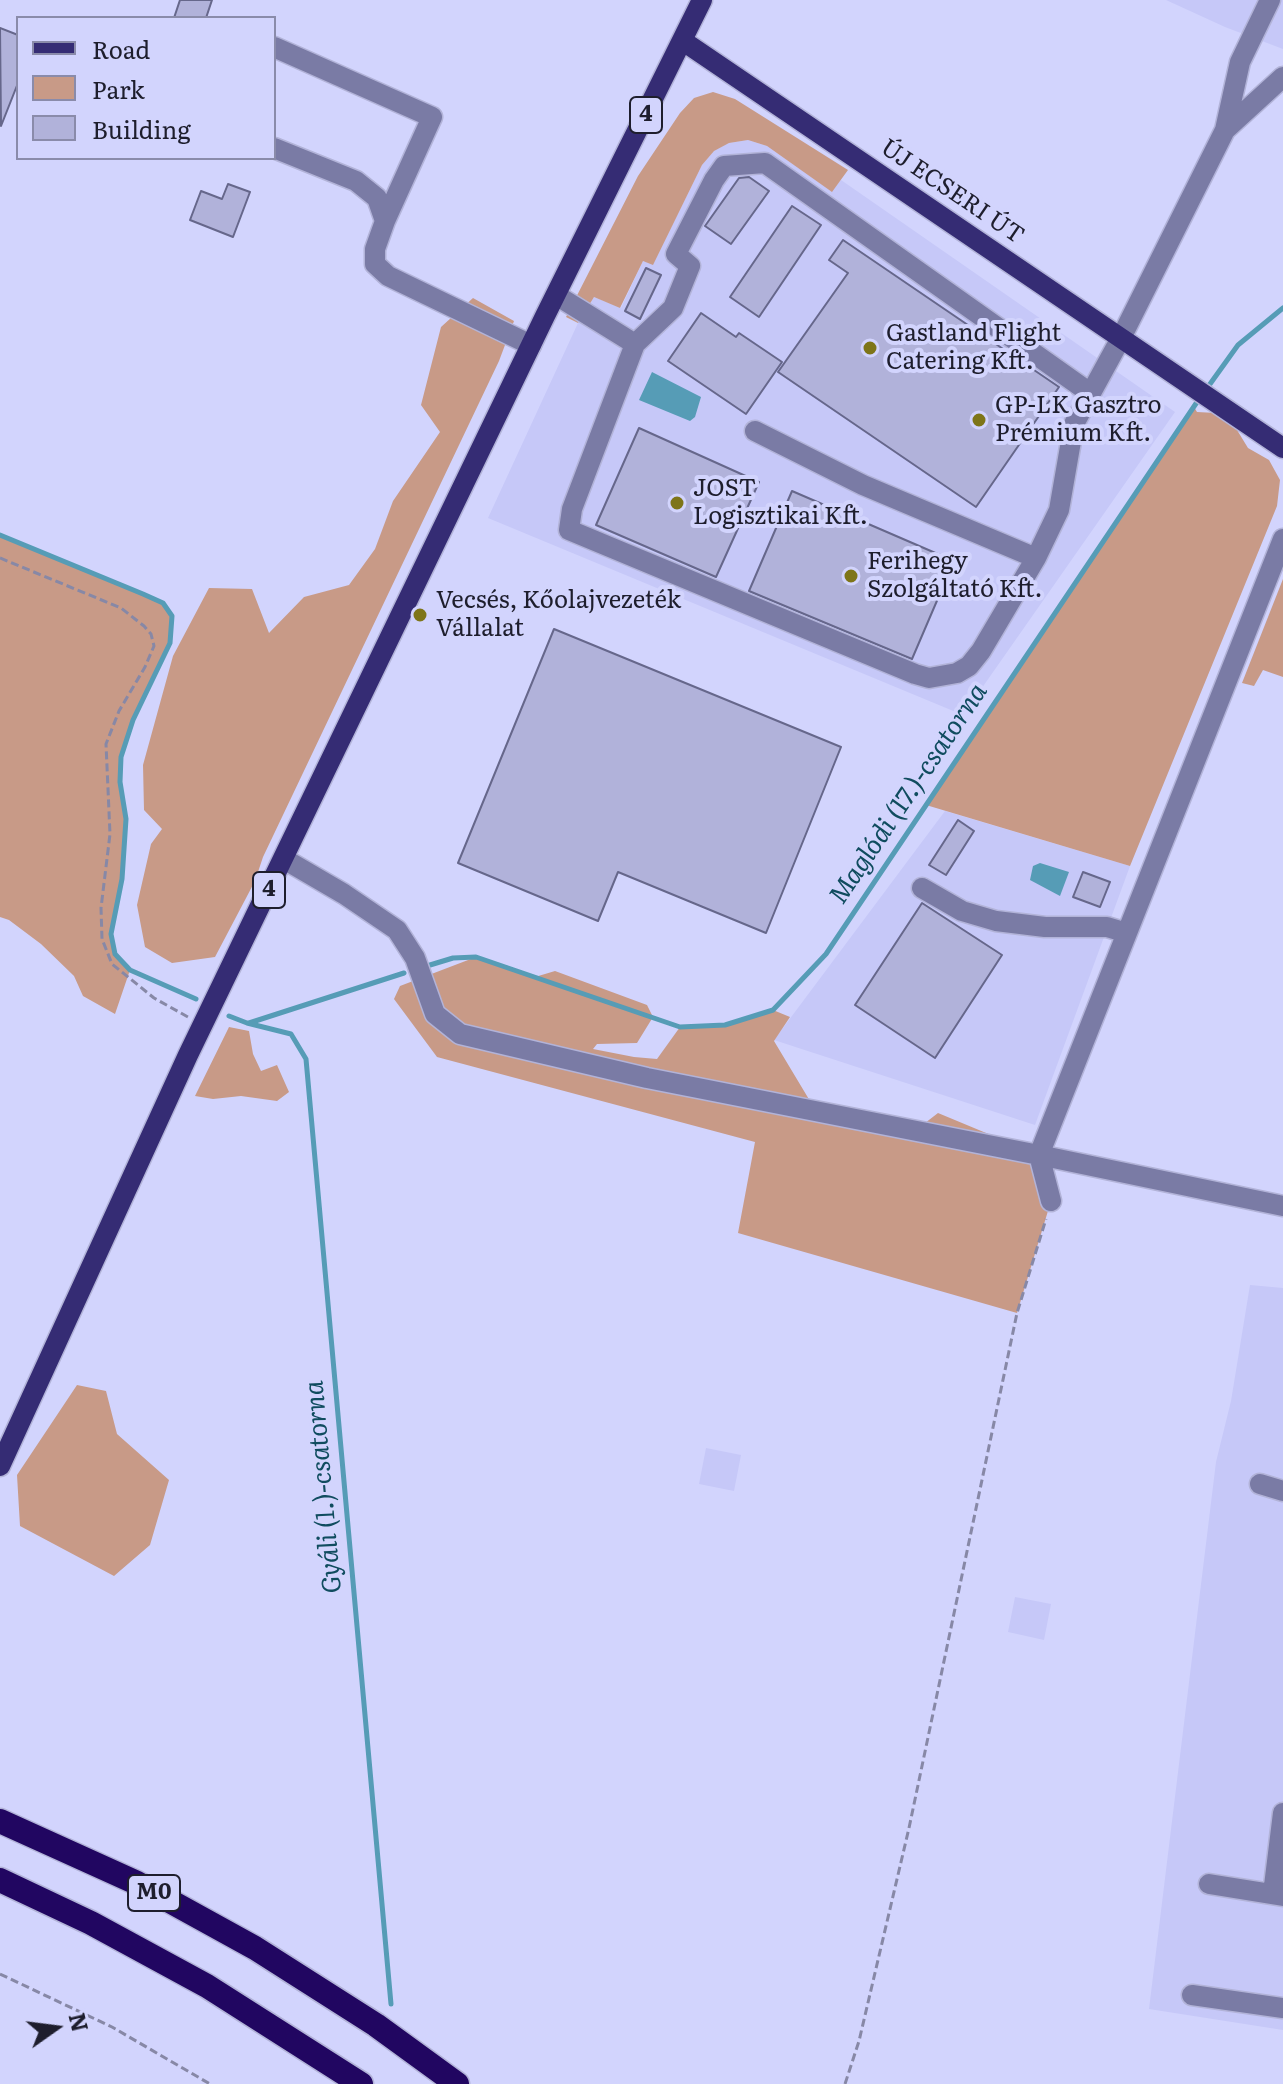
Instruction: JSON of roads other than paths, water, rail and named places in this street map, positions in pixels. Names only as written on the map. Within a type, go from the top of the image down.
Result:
[{"type":"highway","name":"M0","points":[[0,1821],[137,1883],[255,1948],[376,2025],[457,2084]]},
{"type":"highway","name":"M0","points":[[0,1880],[91,1923],[207,1986],[361,2084]]},
{"type":"main road","name":"4","points":[[0,1466],[188,1055],[531,345],[702,0]]},
{"type":"main road","name":"ÚJ ECSERI ÚT","points":[[683,41],[1283,448]]},
{"type":"lane","points":[[1090,393],[765,163],[724,166],[676,254],[690,266],[673,308],[635,344],[572,509],[569,530],[915,674],[929,678],[957,673],[969,666],[1036,558],[1059,510],[1074,424],[1121,338],[1225,130],[1240,62],[1270,0]]},
{"type":"lane","points":[[276,48],[432,117],[385,221],[375,249],[375,264],[388,276],[531,345]]},
{"type":"lane","points":[[1225,130],[1283,77]]},
{"type":"lane","points":[[276,149],[356,181],[377,198],[385,221]]},
{"type":"lane","points":[[556,295],[635,344]]},
{"type":"lane","points":[[755,431],[863,485],[1036,558]]},
{"type":"lane","points":[[1051,1201],[1039,1155],[1283,539]]},
{"type":"lane","points":[[284,859],[397,930],[415,958],[435,1014],[460,1034],[647,1078],[1283,1206]]},
{"type":"lane","points":[[922,888],[962,911],[996,921],[1045,927],[1107,927],[1127,933]]},
{"type":"lane","points":[[1260,1484],[1283,1491]]},
{"type":"lane","points":[[1209,1884],[1278,1895],[1283,1813]]},
{"type":"lane","points":[[1192,1995],[1283,2008]]},
{"type":"waterway","name":"Maglódi (17.)-csatorna","points":[[1205,391],[1238,345],[1283,308]]},
{"type":"waterway","name":"Maglódi (17.)-csatorna","points":[[430,965],[453,958],[476,957],[680,1027],[725,1025],[773,1010],[826,954],[1199,399]]},
{"type":"waterway","name":"Gyáli (1.)-csatorna","points":[[0,535],[163,603],[172,616],[170,643],[133,720],[121,757],[120,782],[126,819],[122,879],[111,934],[115,954],[130,970],[196,999]]},
{"type":"waterway","name":"Maglódi (17.)-csatorna","points":[[249,1023],[404,973]]},
{"type":"waterway","name":"Gyáli (1.)-csatorna","points":[[229,1016],[291,1034],[306,1059],[391,2004]]},
{"type":"place","name":"Gastland Flight Catering Kft.","points":[[870,348]]},
{"type":"place","name":"GP-LK Gasztro Prémium Kft.","points":[[979,420]]},
{"type":"place","name":"JOST Logisztikai Kft.","points":[[677,503]]},
{"type":"place","name":"Ferihegy Szolgáltató Kft.","points":[[851,576]]},
{"type":"place","name":"Vecsés, Kőolajvezeték Vállalat","points":[[420,615]]}]
